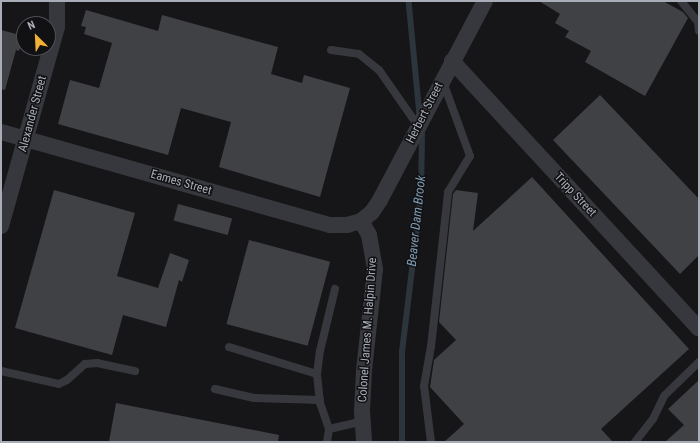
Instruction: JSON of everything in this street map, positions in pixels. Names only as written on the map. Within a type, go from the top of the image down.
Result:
[{"type":"street","name":"Alexander Street","points":[[1,226],[27,140],[57,27],[56,1]]},
{"type":"street","name":"Herbert Street","points":[[361,221],[372,212],[485,1]]},
{"type":"street","name":"Tripp Street","points":[[452,61],[699,329]]},
{"type":"street","name":"Eames Street","points":[[1,132],[330,225],[347,225],[361,221]]},
{"type":"street","name":"Colonel James M. Halpin Drive","points":[[361,221],[369,235],[375,269],[364,371],[364,442]]},
{"type":"lane","points":[[681,1],[698,22],[699,31]]},
{"type":"lane","points":[[331,50],[359,54],[379,70],[418,126]]},
{"type":"lane","points":[[431,442],[424,386],[431,346],[448,192],[470,156],[442,79]]},
{"type":"lane","points":[[327,442],[329,429],[320,400],[317,374],[320,350],[335,289]]},
{"type":"lane","points":[[229,347],[317,374]]},
{"type":"lane","points":[[635,442],[653,419],[664,396],[699,362]]},
{"type":"lane","points":[[1,371],[59,384],[68,380],[85,364],[97,363],[136,371]]},
{"type":"lane","points":[[215,389],[254,398],[320,400]]},
{"type":"lane","points":[[329,429],[363,422]]},
{"type":"building","points":[[539,1],[663,1],[683,12],[688,18],[645,96],[585,62],[591,51],[565,37],[569,31],[555,23],[560,14]]},
{"type":"building","points":[[86,10],[158,31],[162,15],[278,47],[271,74],[302,83],[304,75],[350,88],[320,197],[219,167],[231,122],[181,108],[168,155],[58,124],[70,80],[99,88],[112,43],[84,34],[86,27],[81,26]]},
{"type":"building","points":[[1,30],[16,34],[16,50],[5,90],[1,89]]},
{"type":"building","points":[[600,95],[699,199],[699,255],[680,274],[553,140]]},
{"type":"building","points":[[532,177],[689,349],[601,429],[613,442],[444,442],[464,424],[430,387],[434,360],[456,340],[439,322],[453,194],[456,190],[478,193],[473,231]]},
{"type":"building","points":[[54,190],[135,213],[117,276],[158,288],[170,253],[189,260],[182,282],[179,280],[166,327],[123,315],[112,355],[15,328]]},
{"type":"building","points":[[178,204],[232,218],[228,235],[174,220]]},
{"type":"building","points":[[249,240],[330,262],[308,346],[226,324]]},
{"type":"building","points":[[699,380],[699,442],[665,442],[684,425],[668,409]]},
{"type":"building","points":[[116,403],[279,435],[278,442],[109,442]]},
{"type":"waterway","name":"Beaver Dam Brook","points":[[409,1],[420,115]]},
{"type":"waterway","name":"Beaver Dam Brook","points":[[402,442],[402,352],[421,196],[422,130]]}]
